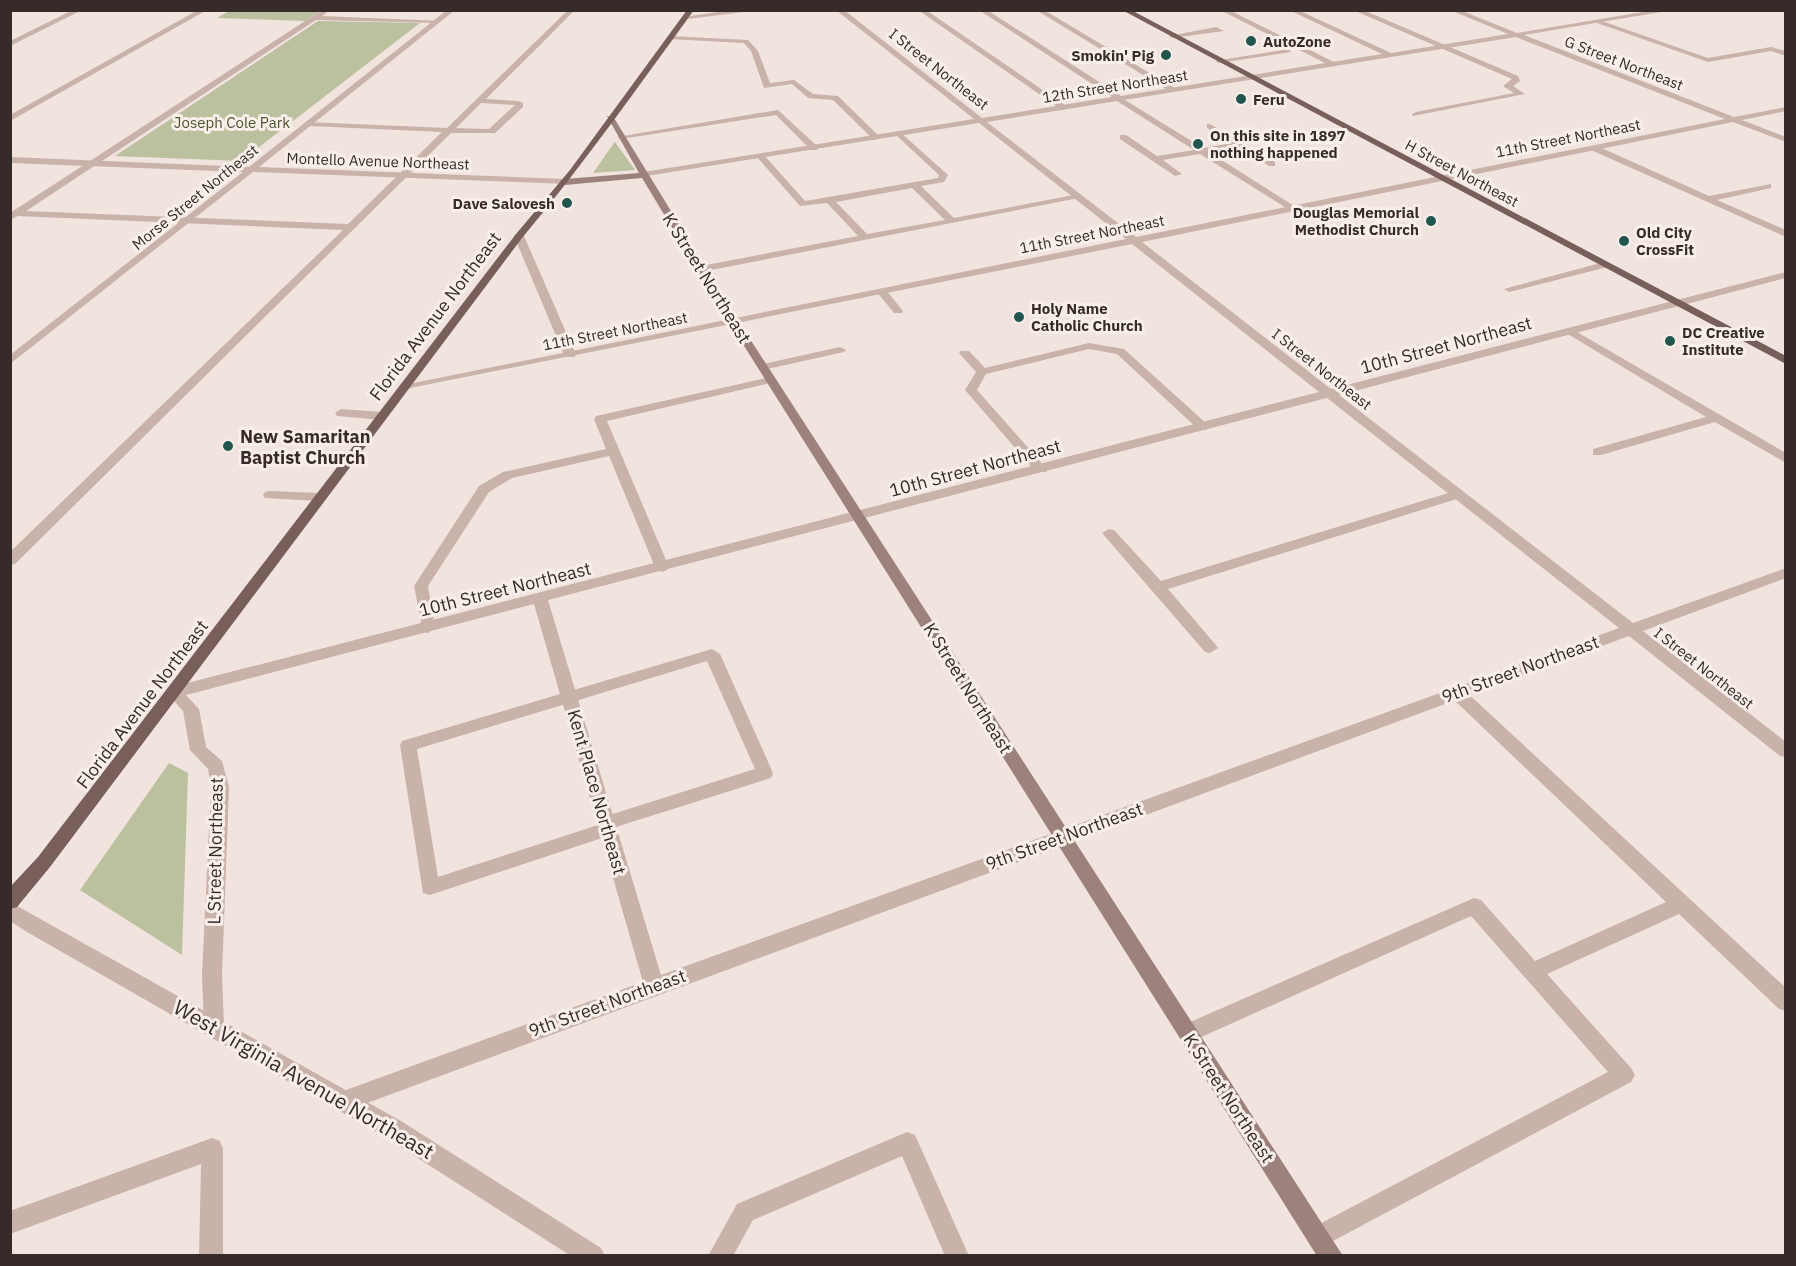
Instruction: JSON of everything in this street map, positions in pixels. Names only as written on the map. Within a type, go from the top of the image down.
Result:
[{"type":"main road","name":"H Street Northeast","points":[[1125,10],[1785,362]]},
{"type":"main road","name":"Florida Avenue Northeast","points":[[10,901],[44,862],[519,236],[565,182],[610,118],[689,14]]},
{"type":"main road","name":"K Street Northeast","points":[[610,118],[643,176],[771,381],[860,516],[1061,837],[1330,1256]]},
{"type":"main road","name":"12th Street Northeast","points":[[565,182],[643,176]]},
{"type":"street","points":[[10,44],[79,10]]},
{"type":"street","points":[[10,119],[204,10]]},
{"type":"street","points":[[12,214],[327,10]]},
{"type":"street","name":"Morse Street Northeast","points":[[10,361],[452,10]]},
{"type":"street","points":[[10,561],[572,10]]},
{"type":"street","points":[[689,14],[757,10]]},
{"type":"street","name":"I Street Northeast","points":[[838,10],[1785,751]]},
{"type":"street","points":[[921,10],[1065,108]]},
{"type":"street","points":[[982,10],[1294,209]]},
{"type":"street","points":[[1039,10],[1174,90]]},
{"type":"street","points":[[1223,10],[1334,64]]},
{"type":"street","points":[[1292,10],[1390,55]]},
{"type":"street","points":[[1356,10],[1515,78],[1516,81],[1506,85],[1521,94],[1416,114]]},
{"type":"street","name":"G Street Northeast","points":[[1453,10],[1785,140]]},
{"type":"street","name":"12th Street Northeast","points":[[643,176],[1670,10]]},
{"type":"street","points":[[316,18],[438,21]]},
{"type":"street","points":[[1599,22],[1708,60],[1785,46]]},
{"type":"street","points":[[1172,36],[1216,29],[1221,31]]},
{"type":"street","points":[[670,38],[746,41],[754,51],[767,86],[794,82],[811,96],[835,98],[877,138]]},
{"type":"street","points":[[1771,49],[1785,54]]},
{"type":"street","points":[[1219,61],[1289,51]]},
{"type":"street","points":[[309,124],[492,131],[520,105],[518,103],[478,101]]},
{"type":"street","name":"11th Street Northeast","points":[[404,388],[1785,109]]},
{"type":"street","points":[[621,137],[778,112],[814,148]]},
{"type":"street","points":[[1210,126],[1272,164]]},
{"type":"street","points":[[761,157],[804,204],[941,180],[944,175],[900,134]]},
{"type":"street","points":[[1123,137],[1178,174]]},
{"type":"street","points":[[1156,159],[1239,144]]},
{"type":"street","points":[[1594,148],[1785,234]]},
{"type":"street","name":"Montello Avenue Northeast","points":[[10,160],[565,182]]},
{"type":"street","points":[[914,186],[952,221]]},
{"type":"street","points":[[1708,199],[1768,186]]},
{"type":"street","points":[[701,268],[1079,197]]},
{"type":"street","points":[[829,200],[865,238]]},
{"type":"street","points":[[12,214],[189,219],[349,227]]},
{"type":"street","points":[[519,236],[570,355]]},
{"type":"street","points":[[1509,289],[1604,265]]},
{"type":"street","name":"10th Street Northeast","points":[[174,692],[1785,275]]},
{"type":"street","points":[[882,292],[898,311]]},
{"type":"street","points":[[1570,331],[1785,459]]},
{"type":"street","points":[[1041,469],[971,390],[982,372],[1089,346],[1120,351],[1203,427]]},
{"type":"street","points":[[763,367],[840,351]]},
{"type":"street","points":[[965,354],[982,372]]},
{"type":"street","points":[[662,567],[600,419],[771,381]]},
{"type":"street","points":[[190,385],[206,386]]},
{"type":"street","points":[[341,413],[382,416]]},
{"type":"street","points":[[1597,452],[1716,418]]},
{"type":"street","points":[[428,628],[421,586],[484,489],[508,475],[614,451]]},
{"type":"street","points":[[89,483],[104,484]]},
{"type":"street","points":[[1158,587],[1458,494]]},
{"type":"street","points":[[270,495],[319,497]]},
{"type":"street","points":[[1109,533],[1210,648]]},
{"type":"street","name":"9th Street Northeast","points":[[343,1101],[1785,573]]},
{"type":"street","name":"Kent Place Northeast","points":[[540,598],[654,986]]},
{"type":"street","points":[[712,654],[765,772],[607,826],[430,887],[408,745],[712,654]]},
{"type":"street","name":"L Street Northeast","points":[[174,692],[191,709],[198,750],[216,766],[220,787],[212,975],[214,1026]]},
{"type":"street","points":[[1457,693],[1785,1002]]},
{"type":"street","points":[[1533,971],[1681,904]]},
{"type":"street","points":[[1188,1033],[1474,906],[1624,1075],[1318,1237]]},
{"type":"street","name":"West Virginia Avenue Northeast","points":[[10,910],[34,926],[393,1129],[593,1256]]},
{"type":"street","points":[[720,1256],[745,1212],[907,1143],[957,1256]]},
{"type":"street","points":[[10,1223],[212,1149],[211,1256]]},
{"type":"green space","points":[[229,11],[320,11],[305,21],[217,18]]},
{"type":"green space","name":"Joseph Cole Park","points":[[318,21],[420,23],[241,161],[115,156]]},
{"type":"green space","points":[[614,143],[635,170],[593,173]]},
{"type":"green space","points":[[169,763],[188,773],[182,955],[80,890]]},
{"type":"place","name":"AutoZone","points":[[1251,41]]},
{"type":"place","name":"Smokin' Pig","points":[[1166,55]]},
{"type":"place","name":"Feru","points":[[1241,99]]},
{"type":"place","name":"On this site in 1897 nothing happened","points":[[1198,144]]},
{"type":"place","name":"Dave Salovesh","points":[[567,203]]},
{"type":"place","name":"Douglas Memorial Methodist Church","points":[[1431,221]]},
{"type":"place","name":"Old City CrossFit","points":[[1624,241]]},
{"type":"place","name":"Holy Name Catholic Church","points":[[1019,317]]},
{"type":"place","name":"DC Creative Institute","points":[[1670,341]]},
{"type":"place","name":"New Samaritan Baptist Church","points":[[228,446]]}]
